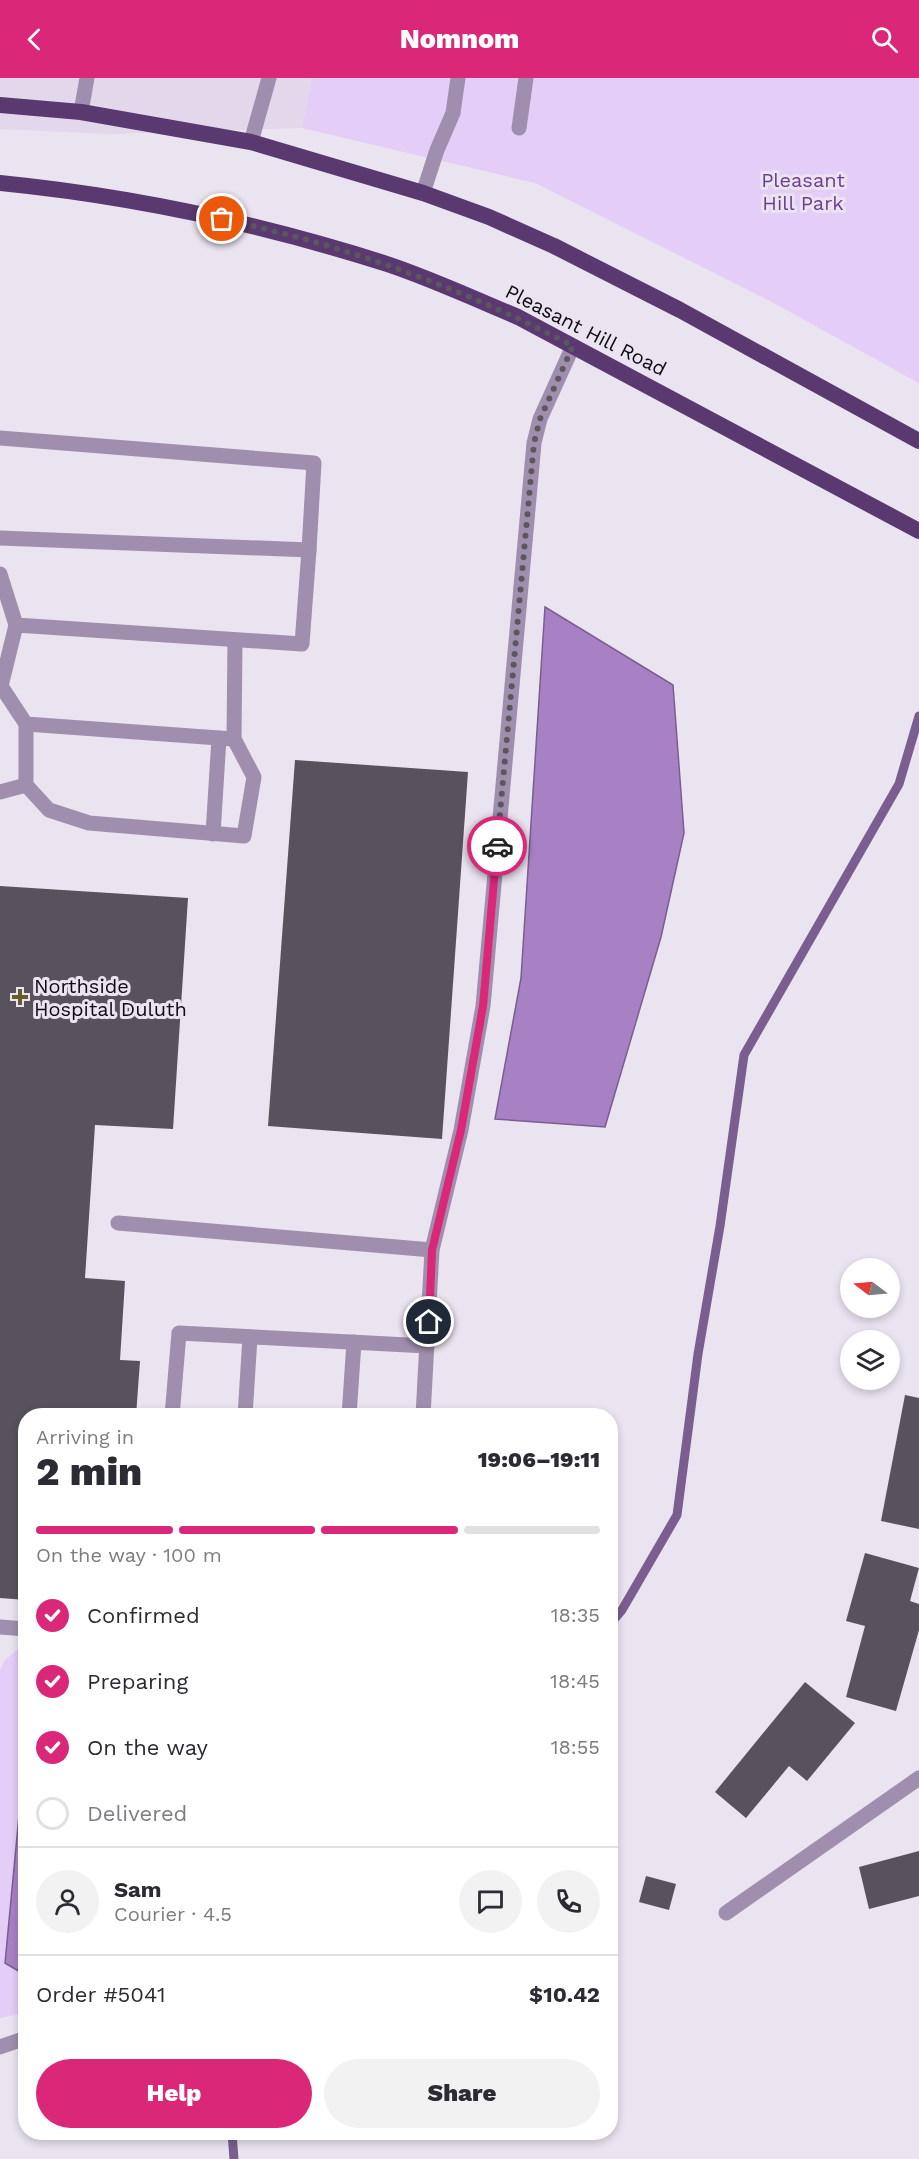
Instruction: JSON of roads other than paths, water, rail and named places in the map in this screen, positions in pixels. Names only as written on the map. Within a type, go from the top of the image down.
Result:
[{"type":"highway","points":[[0,105],[81,112],[251,142],[423,193],[554,246],[680,310],[919,441]]},
{"type":"highway","name":"Pleasant Hill Road","points":[[0,183],[167,207],[240,223],[389,265],[518,317],[919,531]]},
{"type":"street","points":[[81,112],[87,78]]},
{"type":"street","points":[[251,142],[268,78]]},
{"type":"street","points":[[423,193],[437,150],[453,113],[458,78]]},
{"type":"street","points":[[519,128],[526,78]]},
{"type":"street","points":[[423,1408],[432,1250],[461,1130],[483,1006],[534,443],[540,419],[573,346]]},
{"type":"street","points":[[0,438],[314,464],[302,644],[16,625]]},
{"type":"street","points":[[0,538],[309,550]]},
{"type":"street","points":[[0,574],[16,625],[1,686],[26,724],[26,785],[49,810],[88,823],[244,836],[254,777],[226,739],[26,724]]},
{"type":"street","points":[[213,834],[226,739],[235,640]]},
{"type":"street","points":[[0,792],[26,785]]},
{"type":"street","points":[[118,1223],[432,1250]]},
{"type":"street","points":[[173,1408],[178,1334],[427,1346]]},
{"type":"street","points":[[246,1408],[250,1337]]},
{"type":"street","points":[[350,1408],[354,1342]]},
{"type":"street","points":[[0,1628],[18,1629]]},
{"type":"street","points":[[726,1913],[919,1778]]},
{"type":"street","points":[[0,2047],[18,2041]]},
{"type":"waterway","points":[[618,1615],[677,1515],[698,1354],[720,1226],[744,1055],[899,784],[919,716]]},
{"type":"waterway","points":[[233,2140],[234,2159]]},
{"type":"place","name":"Northside Hospital Duluth","points":[[20,997]]},
{"type":"park label","name":"Pleasant Hill Park","points":[[803,192]]}]
